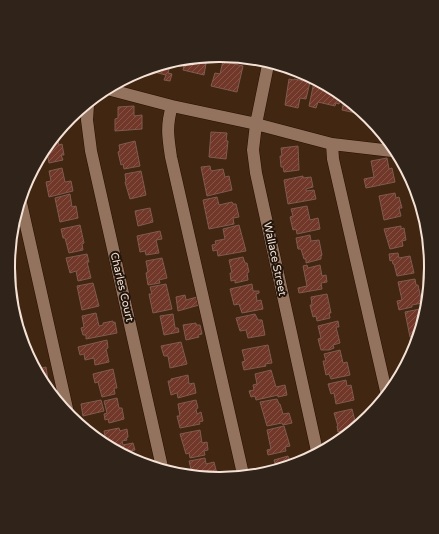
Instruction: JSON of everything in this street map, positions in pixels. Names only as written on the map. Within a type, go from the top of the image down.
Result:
[{"type":"street","name":"Wallace Street","points":[[267,68],[256,124],[253,150],[256,173],[316,447]]},
{"type":"street","points":[[115,91],[172,106],[256,124],[332,144],[388,151]]},
{"type":"street","points":[[172,106],[168,121],[168,137],[242,470]]},
{"type":"street","name":"Charles Court","points":[[88,111],[87,120],[91,151],[161,463]]},
{"type":"street","points":[[332,144],[333,159],[385,387]]},
{"type":"street","points":[[23,211],[65,401]]},
{"type":"building","points":[[223,62],[243,66],[237,92],[211,86],[215,73],[220,74]]},
{"type":"building","points":[[206,63],[204,75],[183,70],[184,65]]},
{"type":"building","points":[[169,69],[168,73],[172,74],[170,81],[164,80],[166,75],[156,72]]},
{"type":"building","points":[[289,79],[304,81],[310,84],[306,99],[300,98],[298,108],[285,105]]},
{"type":"building","points":[[313,86],[339,102],[339,104],[336,103],[335,106],[318,102],[316,108],[309,106]]},
{"type":"building","points":[[343,104],[353,112],[342,110]]},
{"type":"building","points":[[134,106],[134,116],[142,115],[142,129],[115,131],[115,119],[118,118],[118,107]]},
{"type":"building","points":[[211,132],[227,133],[226,141],[228,141],[226,159],[209,157]]},
{"type":"building","points":[[135,141],[140,166],[124,169],[123,164],[121,165],[118,152],[120,151],[119,145]]},
{"type":"building","points":[[58,142],[59,145],[62,144],[64,155],[61,155],[63,160],[49,163],[48,155]]},
{"type":"building","points":[[298,146],[299,170],[284,172],[283,167],[281,167],[281,148]]},
{"type":"building","points":[[387,158],[389,169],[392,168],[395,182],[366,188],[364,179],[374,177],[371,161]]},
{"type":"building","points":[[210,166],[211,171],[223,169],[225,177],[229,176],[232,190],[207,196],[201,167]]},
{"type":"building","points":[[62,168],[65,182],[71,181],[73,191],[49,197],[46,182],[51,181],[49,171]]},
{"type":"building","points":[[141,171],[146,195],[130,199],[125,182],[125,174]]},
{"type":"building","points":[[303,176],[303,178],[311,177],[313,187],[306,189],[306,191],[314,190],[316,199],[288,204],[284,180]]},
{"type":"building","points":[[395,193],[396,198],[399,197],[402,208],[399,208],[401,216],[384,220],[379,196]]},
{"type":"building","points":[[70,194],[72,207],[76,206],[78,218],[60,222],[55,198]]},
{"type":"building","points":[[217,197],[219,205],[232,202],[233,204],[236,204],[239,217],[233,218],[234,224],[209,229],[203,200]]},
{"type":"building","points":[[307,206],[310,220],[318,218],[320,229],[297,234],[296,229],[293,230],[290,217],[293,216],[291,209]]},
{"type":"building","points":[[150,208],[153,222],[138,226],[135,211]]},
{"type":"building","points":[[80,225],[84,243],[82,244],[83,250],[69,253],[61,229]]},
{"type":"building","points":[[239,225],[246,251],[218,256],[217,250],[213,251],[212,245],[216,244],[215,241],[225,239],[223,229]]},
{"type":"building","points":[[401,226],[401,229],[404,228],[406,240],[402,241],[403,246],[390,249],[384,229]]},
{"type":"building","points":[[160,231],[162,239],[156,240],[159,253],[146,255],[145,251],[140,252],[137,236]]},
{"type":"building","points":[[310,235],[311,241],[319,240],[322,255],[321,259],[306,263],[306,259],[304,259],[301,249],[298,249],[296,238]]},
{"type":"building","points":[[398,253],[399,258],[410,256],[414,273],[397,276],[394,264],[392,260],[390,261],[389,254]]},
{"type":"building","points":[[87,254],[89,262],[87,262],[91,278],[78,281],[76,271],[70,273],[66,258]]},
{"type":"building","points":[[243,257],[245,263],[247,263],[249,272],[247,273],[248,280],[235,283],[235,280],[231,281],[230,273],[232,273],[229,260]]},
{"type":"building","points":[[162,258],[167,278],[159,280],[160,283],[148,285],[146,261]]},
{"type":"building","points":[[307,265],[308,268],[320,265],[322,276],[326,275],[327,282],[321,283],[322,289],[299,293],[298,288],[307,286],[303,266]]},
{"type":"building","points":[[415,279],[416,285],[418,285],[421,303],[399,310],[397,301],[402,300],[398,282]]},
{"type":"building","points":[[93,283],[99,306],[82,310],[77,286]]},
{"type":"building","points":[[166,284],[172,309],[153,313],[149,294],[152,294],[150,287]]},
{"type":"building","points":[[252,284],[253,291],[259,291],[259,293],[256,294],[257,301],[261,300],[263,309],[242,313],[239,304],[234,305],[230,289]]},
{"type":"building","points":[[327,294],[331,313],[329,313],[330,318],[317,321],[316,316],[313,317],[310,305],[312,305],[311,297]]},
{"type":"building","points":[[185,295],[186,300],[197,297],[199,305],[178,311],[176,297]]},
{"type":"building","points":[[420,309],[413,333],[410,337],[405,312]]},
{"type":"building","points":[[96,313],[99,326],[103,325],[103,323],[113,321],[113,323],[115,322],[117,333],[86,339],[86,335],[83,335],[81,328],[84,327],[82,316]]},
{"type":"building","points":[[173,314],[175,328],[178,328],[179,332],[164,335],[160,316]]},
{"type":"building","points":[[255,314],[258,320],[262,320],[265,335],[248,338],[246,330],[240,331],[236,318]]},
{"type":"building","points":[[338,321],[339,327],[336,327],[340,343],[333,345],[334,348],[329,350],[321,350],[318,339],[321,338],[318,326]]},
{"type":"building","points":[[196,323],[196,325],[200,325],[202,334],[198,335],[199,337],[186,340],[183,325]]},
{"type":"building","points":[[107,340],[108,348],[106,349],[109,362],[95,365],[94,358],[85,360],[84,354],[80,355],[78,347]]},
{"type":"building","points":[[181,342],[187,364],[170,368],[168,356],[164,356],[161,346]]},
{"type":"building","points":[[268,345],[272,363],[265,364],[266,366],[244,370],[242,362],[245,361],[242,350]]},
{"type":"building","points":[[340,350],[343,363],[347,362],[350,375],[331,379],[329,374],[326,375],[323,361],[326,361],[324,354]]},
{"type":"building","points":[[46,367],[48,379],[42,369]]},
{"type":"building","points":[[113,369],[117,388],[114,388],[115,394],[102,397],[98,382],[95,383],[93,374]]},
{"type":"building","points":[[271,370],[276,387],[285,385],[287,395],[278,397],[278,395],[256,400],[255,396],[251,397],[249,391],[254,390],[253,385],[257,384],[255,374]]},
{"type":"building","points":[[188,375],[189,384],[194,383],[196,393],[178,398],[177,393],[171,395],[168,381]]},
{"type":"building","points":[[346,380],[347,386],[351,385],[354,400],[336,404],[334,393],[331,394],[328,384]]},
{"type":"building","points":[[117,398],[119,408],[122,408],[124,419],[109,423],[108,419],[105,420],[104,414],[107,413],[104,401]]},
{"type":"building","points":[[277,399],[283,414],[289,413],[292,423],[267,426],[260,402]]},
{"type":"building","points":[[101,400],[104,411],[83,416],[81,404]]},
{"type":"building","points":[[196,400],[198,408],[196,409],[197,414],[201,412],[203,421],[199,422],[200,424],[180,428],[177,416],[180,416],[178,404]]},
{"type":"building","points":[[352,409],[355,420],[338,432],[338,426],[334,413]]},
{"type":"building","points":[[284,426],[290,446],[285,447],[286,451],[268,455],[267,450],[271,449],[267,430]]},
{"type":"building","points":[[119,428],[120,431],[127,429],[128,437],[126,438],[127,440],[122,441],[123,445],[133,443],[135,450],[131,451],[117,444],[105,436],[104,431]]},
{"type":"building","points":[[200,430],[202,443],[207,442],[208,450],[204,451],[205,455],[190,458],[189,453],[186,454],[180,434]]},
{"type":"building","points":[[288,456],[289,459],[275,464],[274,460]]},
{"type":"building","points":[[205,458],[206,464],[214,462],[216,472],[190,470],[189,461]]}]
